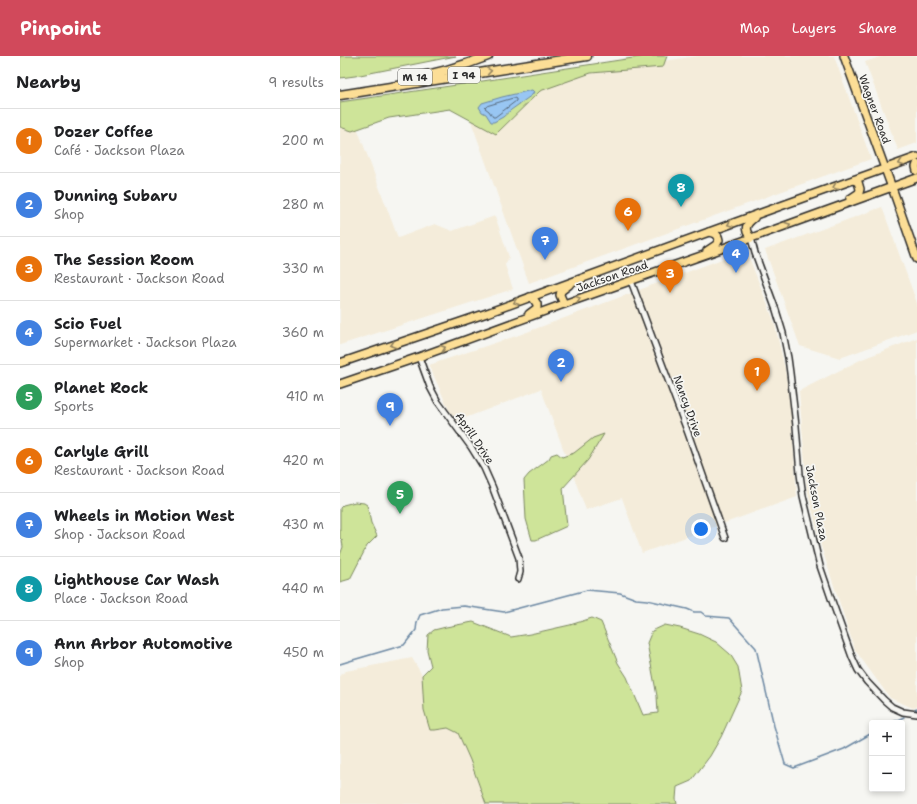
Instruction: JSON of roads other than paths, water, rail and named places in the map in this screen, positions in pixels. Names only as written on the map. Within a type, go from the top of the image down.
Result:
[{"type":"highway","name":"M 14","points":[[340,90],[419,77],[488,56]]},
{"type":"highway","name":"I 94","points":[[340,95],[587,56]]},
{"type":"main road","name":"Wagner Road","points":[[844,56],[892,188],[914,240],[917,259]]},
{"type":"main road","name":"Jackson Road","points":[[340,363],[530,297],[917,157]]},
{"type":"main road","points":[[917,164],[917,171]]},
{"type":"main road","name":"Jackson Road","points":[[340,384],[697,258],[917,178]]},
{"type":"main road","points":[[834,208],[859,193],[860,186],[858,182],[854,180]]},
{"type":"main road","points":[[751,238],[746,228],[748,223],[753,218],[767,211]]},
{"type":"main road","points":[[697,258],[716,245],[719,240],[715,233],[709,232]]},
{"type":"main road","points":[[564,304],[560,295],[561,291],[578,279]]},
{"type":"main road","points":[[518,321],[532,313],[537,308],[536,300],[530,297]]},
{"type":"street","name":"Jackson Plaza","points":[[751,238],[783,333],[788,358],[803,496],[820,566],[832,601],[852,657],[858,670],[867,682],[892,707],[903,712],[917,714]]},
{"type":"street","name":"Nancy Drive","points":[[631,281],[688,433],[725,538]]},
{"type":"street","name":"Aprill Drive","points":[[419,357],[430,387],[438,402],[484,468],[519,558],[520,572],[518,579]]},
{"type":"water","points":[[532,90],[534,92],[532,95],[494,122],[491,122],[479,107],[482,103]]},
{"type":"waterway","points":[[340,664],[404,645],[416,630],[420,615],[442,608],[464,606],[504,612],[587,590],[620,593],[636,599],[647,600],[694,612],[701,612],[706,616],[729,618],[756,648],[774,726],[785,764],[794,768],[844,749],[869,735]]},
{"type":"waterway","points":[[898,720],[904,717]]},
{"type":"place","name":"Lighthouse Car Wash","points":[[681,207]]},
{"type":"place","name":"Carlyle Grill","points":[[628,231]]},
{"type":"place","name":"Wheels in Motion West","points":[[545,260]]},
{"type":"place","name":"Scio Fuel","points":[[736,273]]},
{"type":"place","name":"The Session Room","points":[[670,293]]},
{"type":"place","name":"Dunning Subaru","points":[[561,382]]},
{"type":"place","name":"Dozer Coffee","points":[[757,391]]},
{"type":"place","name":"Ann Arbor Automotive","points":[[390,426]]},
{"type":"place","name":"Planet Rock","points":[[400,514]]}]
